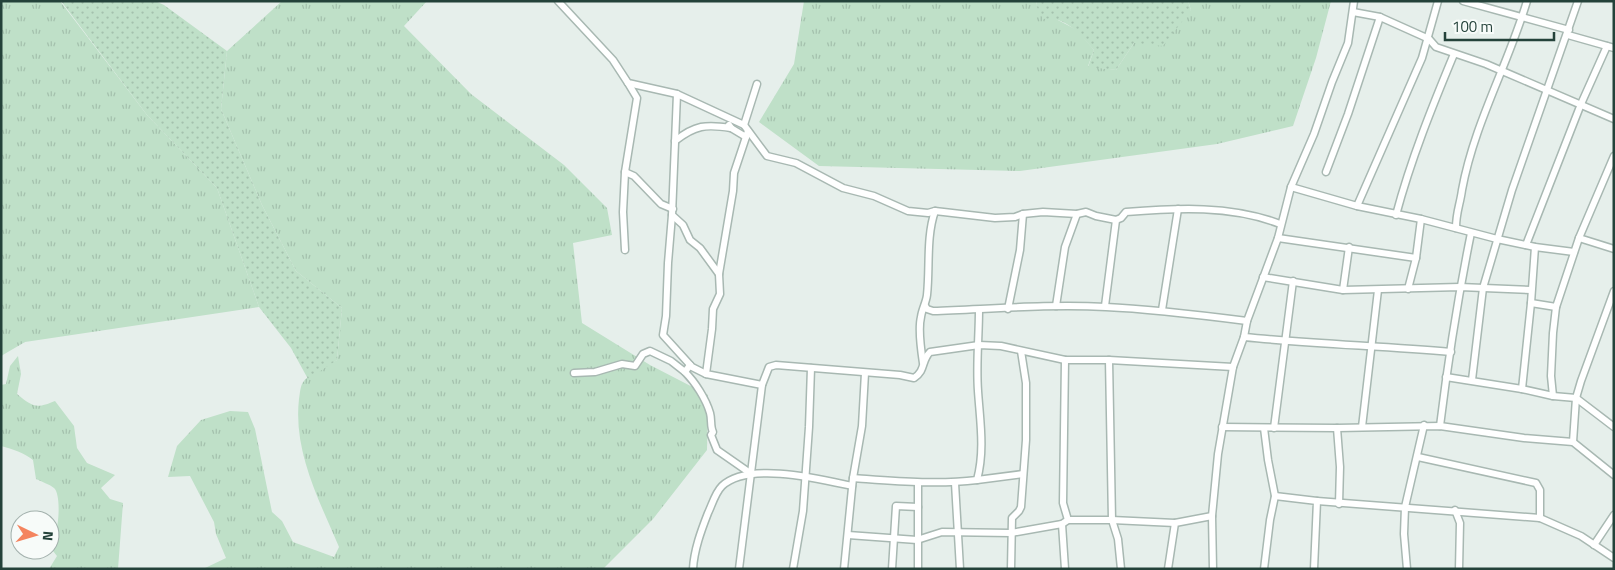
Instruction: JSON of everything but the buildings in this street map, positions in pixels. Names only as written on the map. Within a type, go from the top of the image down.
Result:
[{"type":"street","points":[[558,1],[613,60],[637,98],[625,172],[623,212],[625,250]]},
{"type":"street","points":[[1213,569],[1212,516],[1218,454],[1233,368],[1244,337],[1247,321],[1278,238],[1280,224],[1291,187],[1314,134],[1348,43],[1354,1]]},
{"type":"street","points":[[1357,206],[1429,39],[1438,1]]},
{"type":"street","points":[[1463,1],[1522,16],[1610,47],[1581,104],[1526,245]]},
{"type":"street","points":[[1456,228],[1456,213],[1470,153],[1527,1]]},
{"type":"street","points":[[1472,380],[1483,288],[1497,239],[1578,1]]},
{"type":"street","points":[[1353,12],[1380,17],[1429,39],[1436,47],[1501,70],[1614,119]]},
{"type":"street","points":[[1326,172],[1348,114],[1380,17]]},
{"type":"street","points":[[1396,215],[1407,174],[1421,135],[1454,54]]},
{"type":"street","points":[[628,83],[677,94],[744,125]]},
{"type":"street","points":[[757,84],[744,125],[747,134],[767,156],[796,163],[844,188],[874,196],[908,211],[928,213],[935,211],[995,218],[1043,212],[1077,214],[1086,212],[1116,220],[1121,218],[1126,212],[1178,209],[1224,210],[1264,218],[1280,224]]},
{"type":"street","points":[[677,94],[666,316],[663,335],[690,365],[706,374],[762,384]]},
{"type":"street","points":[[723,116],[730,128]]},
{"type":"street","points":[[675,141],[689,130],[713,125],[747,134]]},
{"type":"street","points":[[706,374],[713,309],[720,294],[719,274],[733,191],[734,173],[747,134]]},
{"type":"street","points":[[1553,396],[1551,376],[1556,307],[1578,238],[1614,156]]},
{"type":"street","points":[[625,172],[634,176],[661,204],[672,212],[683,225],[690,240],[700,248],[719,274]]},
{"type":"street","points":[[1291,187],[1357,206],[1421,219],[1497,239],[1535,247],[1574,252]]},
{"type":"street","points":[[1162,310],[1178,209]]},
{"type":"street","points":[[923,366],[920,345],[921,317],[925,306],[931,227],[935,211]]},
{"type":"street","points":[[1008,309],[1020,250],[1024,214]]},
{"type":"street","points":[[1056,306],[1065,247],[1077,214]]},
{"type":"street","points":[[1408,289],[1416,258],[1421,219]]},
{"type":"street","points":[[1105,306],[1116,220]]},
{"type":"street","points":[[1440,426],[1460,287],[1471,233]]},
{"type":"street","points":[[1278,238],[1416,258]]},
{"type":"street","points":[[1578,238],[1614,249]]},
{"type":"street","points":[[1343,290],[1349,247]]},
{"type":"street","points":[[1522,389],[1535,247]]},
{"type":"street","points":[[1263,277],[1343,290],[1460,287],[1531,290]]},
{"type":"street","points":[[1274,428],[1293,281]]},
{"type":"street","points":[[1362,427],[1378,290]]},
{"type":"street","points":[[1573,442],[1576,398],[1614,291]]},
{"type":"street","points":[[1531,303],[1556,307]]},
{"type":"street","points":[[925,306],[933,311],[1105,306],[1162,310],[1247,321]]},
{"type":"street","points":[[977,480],[981,463],[982,434],[978,392],[979,310]]},
{"type":"street","points":[[1244,337],[1451,352]]},
{"type":"street","points":[[739,569],[762,384],[769,367],[776,365],[900,375],[914,378],[921,372],[927,355],[930,352],[979,345],[1001,346],[1021,352],[1065,360],[1110,360],[1233,368]]},
{"type":"street","points":[[574,373],[595,372],[622,364],[635,366],[643,354],[650,351],[671,362],[693,380],[710,411],[713,432],[711,435],[717,450],[750,473]]},
{"type":"street","points":[[1011,569],[1012,516],[1021,507],[1026,440],[1026,383],[1021,352]]},
{"type":"street","points":[[1065,360],[1065,569]]},
{"type":"street","points":[[1110,360],[1112,520],[1118,539],[1121,569]]},
{"type":"street","points":[[685,372],[690,365]]},
{"type":"street","points":[[793,569],[803,511],[811,368]]},
{"type":"street","points":[[844,569],[853,478],[862,426],[865,373]]},
{"type":"street","points":[[1446,377],[1472,380],[1553,396],[1576,398],[1613,424]]},
{"type":"street","points":[[1222,427],[1337,428],[1424,425],[1524,438],[1573,442],[1614,475]]},
{"type":"street","points":[[1407,569],[1404,534],[1405,507],[1418,458],[1424,425]]},
{"type":"street","points":[[1264,428],[1275,496],[1264,569]]},
{"type":"street","points":[[1337,428],[1340,466],[1339,504]]},
{"type":"street","points":[[1418,458],[1536,483],[1540,490],[1540,518]]},
{"type":"street","points":[[693,569],[700,531],[720,488],[735,478],[750,473],[806,476],[852,486]]},
{"type":"street","points":[[853,478],[918,483],[954,483],[1023,474]]},
{"type":"street","points":[[918,483],[918,569]]},
{"type":"street","points":[[954,483],[960,569]]},
{"type":"street","points":[[1275,496],[1339,504],[1455,510],[1540,518],[1581,536],[1614,558]]},
{"type":"street","points":[[1314,569],[1317,501]]},
{"type":"street","points":[[892,569],[892,539],[896,506],[918,507]]},
{"type":"street","points":[[1455,510],[1460,523],[1459,569]]},
{"type":"street","points":[[848,535],[917,540],[934,534],[958,531],[1011,533],[1065,522],[1112,520],[1175,523],[1212,516]]},
{"type":"street","points":[[1594,545],[1614,516]]},
{"type":"street","points":[[1168,569],[1175,523]]},
{"type":"green space","points":[[1,1],[60,1],[147,115],[217,188],[259,307],[25,342],[1,356]]},
{"type":"green space","points":[[61,1],[155,1],[164,5],[227,51],[221,109],[262,205],[296,271],[342,308],[337,360],[308,379],[291,348],[259,307],[217,188],[147,115]]},
{"type":"green space","points":[[282,1],[427,1],[404,26],[471,94],[564,165],[607,208],[612,235],[573,243],[582,323],[650,365],[708,395],[707,450],[653,519],[603,569],[203,569],[226,558],[216,534],[214,522],[190,476],[168,477],[177,446],[201,420],[230,411],[248,412],[255,429],[272,512],[282,521],[293,542],[334,557],[339,547],[309,475],[300,437],[298,418],[299,399],[303,383],[314,373],[337,360],[342,308],[296,271],[262,205],[221,109],[227,51]]},
{"type":"green space","points":[[804,1],[1037,1],[1036,5],[1054,18],[1077,30],[1094,50],[1088,66],[1116,70],[1134,43],[1191,10],[1188,1],[1331,1],[1316,58],[1293,126],[1217,144],[1020,171],[819,166],[759,122],[794,64]]},
{"type":"green space","points":[[1037,1],[1188,1],[1191,10],[1163,46],[1134,43],[1116,70],[1088,67],[1094,50],[1078,32],[1066,23],[1059,20],[1043,19],[1036,5]]},
{"type":"green space","points":[[18,356],[21,374],[17,394],[27,402],[39,406],[55,401],[74,426],[77,448],[87,463],[115,475],[101,488],[110,499],[123,503],[118,569],[49,569],[55,560],[60,560],[60,510],[56,492],[54,488],[36,479],[33,460],[26,455],[1,446],[1,385],[6,384],[10,366]]}]
